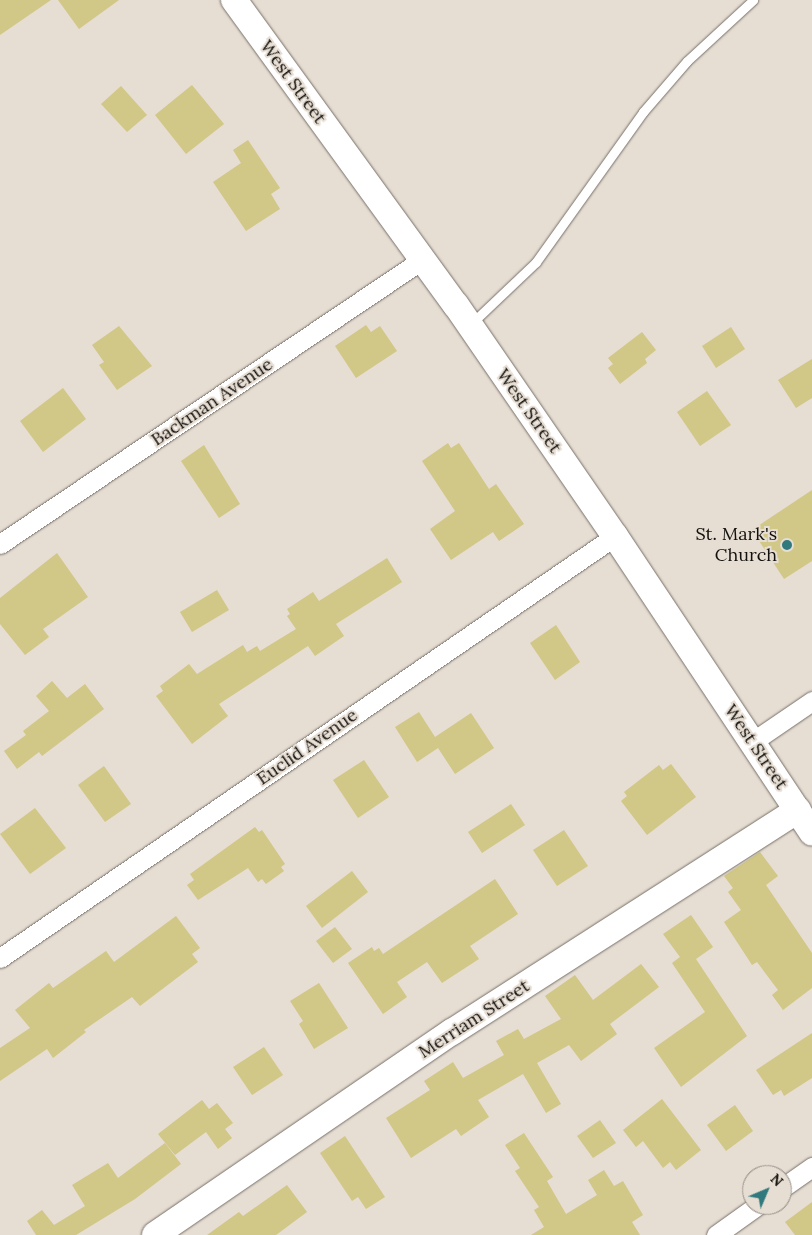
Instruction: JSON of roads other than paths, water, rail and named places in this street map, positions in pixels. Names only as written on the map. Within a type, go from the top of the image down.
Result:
[{"type":"street","name":"West Street","points":[[234,0],[470,325],[616,536],[812,832]]},
{"type":"street","name":"Backman Avenue","points":[[0,544],[423,259]]},
{"type":"street","name":"Euclid Avenue","points":[[0,958],[616,536]]},
{"type":"street","points":[[752,742],[812,701]]},
{"type":"street","name":"Merriam Street","points":[[155,1235],[452,1032],[798,810]]},
{"type":"street","points":[[792,1181],[812,1167]]},
{"type":"street","points":[[716,1235],[744,1215]]},
{"type":"lane","points":[[470,325],[536,262],[643,112],[680,68],[753,0]]},
{"type":"place","name":"St. Mark's Church","points":[[787,545]]}]
